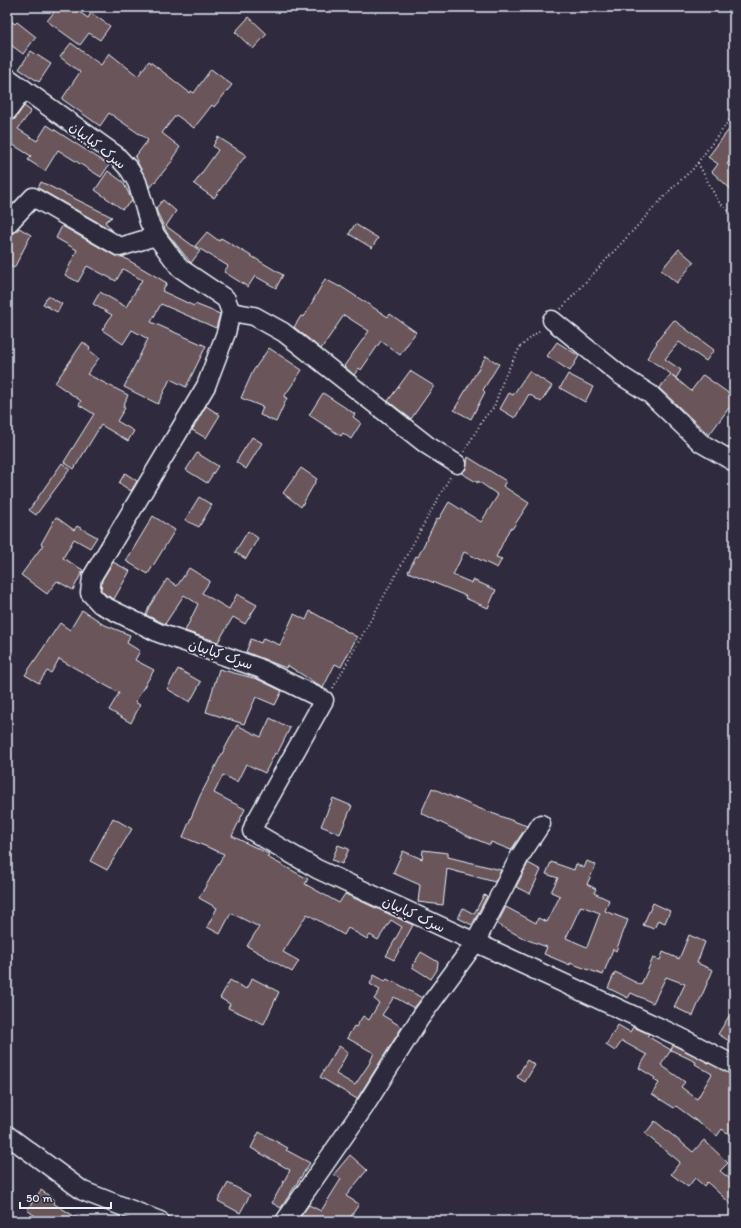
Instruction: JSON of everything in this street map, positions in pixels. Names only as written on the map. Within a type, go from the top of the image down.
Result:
[{"type":"street","name":"سرک کبابیان","points":[[7,77],[116,155],[129,169],[137,182],[149,222],[156,236],[180,268],[226,299],[231,312],[226,333],[206,386],[92,577],[90,593],[100,604],[159,633],[259,668],[324,700],[252,830],[317,869],[680,1037],[734,1065]]},
{"type":"street","points":[[7,112],[24,89]]},
{"type":"street","points":[[7,225],[33,197],[120,247],[156,236]]},
{"type":"street","points":[[231,312],[254,316],[283,332],[427,445],[457,464]]},
{"type":"street","points":[[552,320],[620,375],[650,394],[701,443],[734,462]]},
{"type":"street","points":[[285,1221],[365,1106],[420,1018],[475,943],[520,856],[541,824]]},
{"type":"street","points":[[7,1135],[83,1191],[160,1221]]},
{"type":"path","points":[[324,700],[332,689],[457,464],[484,418],[494,407],[504,378],[520,347],[552,320],[698,163],[734,114]]},
{"type":"path","points":[[698,163],[718,201],[734,216]]},
{"type":"building","points":[[58,7],[72,7],[88,18],[91,13],[110,26],[100,40],[89,33],[80,45],[47,21]]},
{"type":"building","points":[[249,17],[267,34],[253,49],[235,32]]},
{"type":"building","points":[[7,18],[15,24],[17,22],[36,37],[23,54],[7,42]]},
{"type":"building","points":[[71,43],[101,65],[109,53],[138,76],[149,61],[190,93],[191,91],[194,93],[211,69],[232,85],[214,107],[212,105],[194,128],[176,115],[162,133],[180,147],[172,159],[173,160],[150,188],[135,157],[148,140],[109,113],[100,126],[62,99],[80,72],[60,57]]},
{"type":"building","points":[[31,51],[51,64],[39,82],[19,69]]},
{"type":"building","points":[[24,106],[31,111],[18,129],[37,141],[47,125],[109,165],[101,177],[58,150],[45,171],[28,160],[31,156],[7,141],[7,122],[15,119]]},
{"type":"building","points":[[734,123],[734,155],[727,164],[734,170],[734,192],[712,172],[718,164],[708,157]]},
{"type":"building","points":[[218,137],[246,155],[214,198],[194,184],[218,150],[213,146]]},
{"type":"building","points":[[108,171],[123,182],[132,201],[122,209],[95,190]]},
{"type":"building","points":[[41,182],[112,217],[105,222],[113,231],[38,188]]},
{"type":"building","points":[[163,200],[176,211],[166,226],[200,251],[191,263],[167,233],[157,212],[156,208]]},
{"type":"building","points":[[355,224],[378,238],[372,248],[349,234]]},
{"type":"building","points":[[62,226],[115,256],[123,257],[167,283],[162,291],[194,306],[195,304],[220,314],[216,328],[161,304],[151,322],[206,346],[186,387],[170,379],[158,404],[124,387],[148,339],[132,330],[123,344],[102,330],[112,315],[93,304],[100,292],[126,307],[142,280],[123,269],[116,281],[87,266],[78,282],[65,275],[77,250],[56,238]]},
{"type":"building","points":[[19,228],[31,235],[14,268],[7,264],[7,235],[17,231]]},
{"type":"building","points":[[207,232],[219,241],[221,238],[283,275],[276,288],[255,276],[248,287],[224,272],[228,266],[195,246]]},
{"type":"building","points":[[679,249],[694,262],[677,283],[661,270]]},
{"type":"building","points":[[325,279],[340,286],[388,317],[390,314],[416,332],[400,355],[381,341],[361,370],[359,368],[354,375],[344,366],[369,331],[344,315],[321,349],[294,327],[301,316],[304,317]]},
{"type":"building","points":[[48,296],[62,304],[57,312],[43,304]]},
{"type":"building","points":[[674,320],[714,350],[706,361],[679,342],[665,359],[681,370],[676,378],[672,375],[691,391],[703,375],[734,397],[734,401],[709,435],[659,388],[671,374],[647,358],[657,343],[656,342]]},
{"type":"building","points":[[83,342],[90,348],[89,350],[99,358],[87,374],[128,395],[123,407],[125,408],[117,421],[134,431],[128,441],[101,425],[74,469],[64,462],[94,414],[79,405],[81,401],[55,383]]},
{"type":"building","points":[[557,342],[579,356],[570,371],[547,356]]},
{"type":"building","points":[[269,348],[302,370],[284,397],[287,398],[276,422],[260,415],[263,407],[241,398],[253,371]]},
{"type":"building","points":[[486,356],[499,364],[483,390],[485,392],[471,419],[454,410]]},
{"type":"building","points":[[410,371],[434,386],[411,419],[388,401]]},
{"type":"building","points":[[529,371],[552,386],[541,402],[529,394],[515,418],[500,409],[509,393],[513,395]]},
{"type":"building","points":[[568,374],[593,387],[585,402],[560,388]]},
{"type":"building","points":[[323,393],[355,414],[353,417],[361,423],[351,439],[343,433],[341,436],[309,415]]},
{"type":"building","points":[[206,406],[220,415],[206,438],[192,430]]},
{"type":"building","points":[[252,437],[262,443],[246,469],[236,462]]},
{"type":"building","points":[[197,453],[218,466],[207,483],[186,470]]},
{"type":"building","points":[[468,457],[506,481],[503,486],[529,503],[512,529],[510,528],[496,557],[502,559],[497,568],[464,552],[453,575],[472,583],[473,580],[496,590],[488,608],[465,598],[466,596],[408,572],[416,556],[418,557],[437,518],[439,519],[449,502],[481,522],[498,495],[478,481],[478,483],[461,473],[466,469]]},
{"type":"building","points":[[62,463],[70,469],[36,515],[29,510]]},
{"type":"building","points":[[301,468],[317,479],[301,507],[283,493]]},
{"type":"building","points":[[125,473],[137,481],[131,491],[119,483]]},
{"type":"building","points":[[199,497],[212,505],[199,527],[185,520]]},
{"type":"building","points":[[153,516],[175,530],[148,574],[126,561]]},
{"type":"building","points":[[56,517],[74,530],[77,526],[97,537],[90,548],[74,539],[63,558],[83,570],[73,590],[57,581],[47,594],[21,575],[43,545],[41,544]]},
{"type":"building","points":[[248,531],[258,538],[246,559],[235,552]]},
{"type":"building","points":[[113,562],[130,571],[114,599],[106,595],[101,590],[102,580]]},
{"type":"building","points":[[189,568],[210,581],[202,593],[229,609],[237,594],[257,605],[245,624],[233,617],[218,642],[185,631],[198,604],[184,595],[165,624],[146,615],[149,607],[167,579],[177,586]]},
{"type":"building","points":[[82,610],[101,622],[100,623],[130,635],[127,643],[140,651],[135,660],[154,670],[135,702],[140,705],[131,723],[109,710],[119,693],[59,659],[51,673],[47,671],[39,683],[25,675],[60,623],[70,630]]},
{"type":"building","points":[[310,611],[357,637],[341,667],[335,664],[323,688],[287,665],[286,668],[246,652],[251,639],[261,643],[263,638],[280,645],[294,614],[306,620]]},
{"type":"building","points":[[178,669],[201,682],[190,702],[167,689]]},
{"type":"building","points":[[219,669],[257,679],[282,691],[275,705],[256,697],[244,724],[206,712]]},
{"type":"building","points":[[270,718],[290,728],[277,754],[275,753],[265,773],[246,764],[237,782],[223,775],[214,793],[245,809],[232,836],[269,854],[267,857],[308,879],[305,884],[339,903],[345,894],[413,925],[394,960],[386,956],[402,927],[391,920],[378,940],[370,935],[367,939],[348,928],[344,935],[307,914],[283,952],[299,961],[292,972],[247,946],[259,927],[231,913],[220,934],[207,927],[217,908],[199,898],[224,854],[183,837],[200,796],[237,725],[261,737]]},
{"type":"building","points":[[432,788],[478,808],[527,826],[511,850],[491,842],[490,845],[470,837],[421,813]]},
{"type":"building","points":[[333,798],[352,806],[340,834],[321,826]]},
{"type":"building","points":[[113,818],[132,829],[107,870],[90,861]]},
{"type":"building","points":[[338,845],[349,849],[342,864],[332,860]]},
{"type":"building","points":[[423,850],[448,853],[448,857],[501,870],[495,882],[447,869],[443,905],[418,902],[420,885],[393,873],[403,851],[422,859]]},
{"type":"building","points":[[587,861],[596,865],[587,884],[596,889],[594,893],[609,900],[605,911],[628,920],[616,951],[613,949],[603,975],[570,963],[570,965],[544,954],[547,947],[525,939],[497,924],[506,907],[536,923],[538,918],[547,922],[560,896],[551,892],[558,878],[546,874],[551,862],[574,870],[576,864],[584,868]],"holes":[[[581,906],[600,913],[587,947],[566,938]]]},
{"type":"building","points":[[528,863],[541,870],[530,894],[516,887]]},
{"type":"building","points":[[484,895],[487,896],[472,925],[458,918],[463,908],[474,914]]},
{"type":"building","points":[[653,903],[670,911],[665,923],[658,920],[654,929],[643,925]]},
{"type":"building","points":[[689,935],[705,942],[697,963],[713,970],[693,1016],[674,1007],[685,984],[666,977],[653,1003],[631,993],[628,998],[608,988],[615,972],[641,985],[653,958],[660,960],[663,952],[679,959]]},
{"type":"building","points":[[421,952],[438,962],[437,970],[431,979],[412,967]]},
{"type":"building","points":[[374,975],[385,981],[387,979],[392,982],[393,981],[422,998],[414,1008],[394,997],[382,1015],[402,1027],[357,1099],[320,1077],[339,1046],[348,1052],[336,1074],[355,1085],[369,1064],[374,1053],[347,1038],[354,1026],[356,1027],[363,1016],[369,1020],[379,1003],[374,999],[380,990],[370,984]]},
{"type":"building","points":[[252,978],[279,992],[264,1024],[228,1008],[230,1004],[220,998],[230,980],[246,989]]},
{"type":"building","points":[[734,1008],[734,1044],[718,1034]]},
{"type":"building","points":[[618,1025],[630,1032],[633,1027],[649,1034],[647,1036],[671,1050],[673,1045],[734,1075],[734,1138],[722,1129],[717,1136],[676,1106],[674,1108],[652,1094],[659,1083],[654,1080],[655,1078],[639,1068],[647,1055],[622,1041],[615,1051],[606,1045]],"holes":[[[671,1050],[696,1062],[695,1064],[712,1074],[697,1099],[681,1087],[685,1082],[661,1065]]]},
{"type":"building","points":[[527,1060],[535,1065],[525,1082],[517,1077]]},
{"type":"building","points":[[655,1121],[693,1152],[704,1140],[728,1163],[720,1171],[734,1182],[734,1207],[707,1182],[704,1186],[695,1178],[688,1187],[671,1174],[680,1162],[645,1134]]},
{"type":"building","points":[[259,1132],[288,1148],[286,1150],[310,1163],[281,1208],[272,1203],[290,1170],[251,1148]]},
{"type":"building","points":[[350,1155],[367,1170],[346,1196],[359,1204],[348,1221],[307,1221],[300,1217],[309,1205],[321,1211],[341,1179],[334,1174]]},
{"type":"building","points":[[228,1183],[250,1195],[240,1213],[218,1201]]},
{"type":"building","points":[[41,1190],[55,1200],[53,1203],[82,1221],[42,1221],[27,1210]]}]
